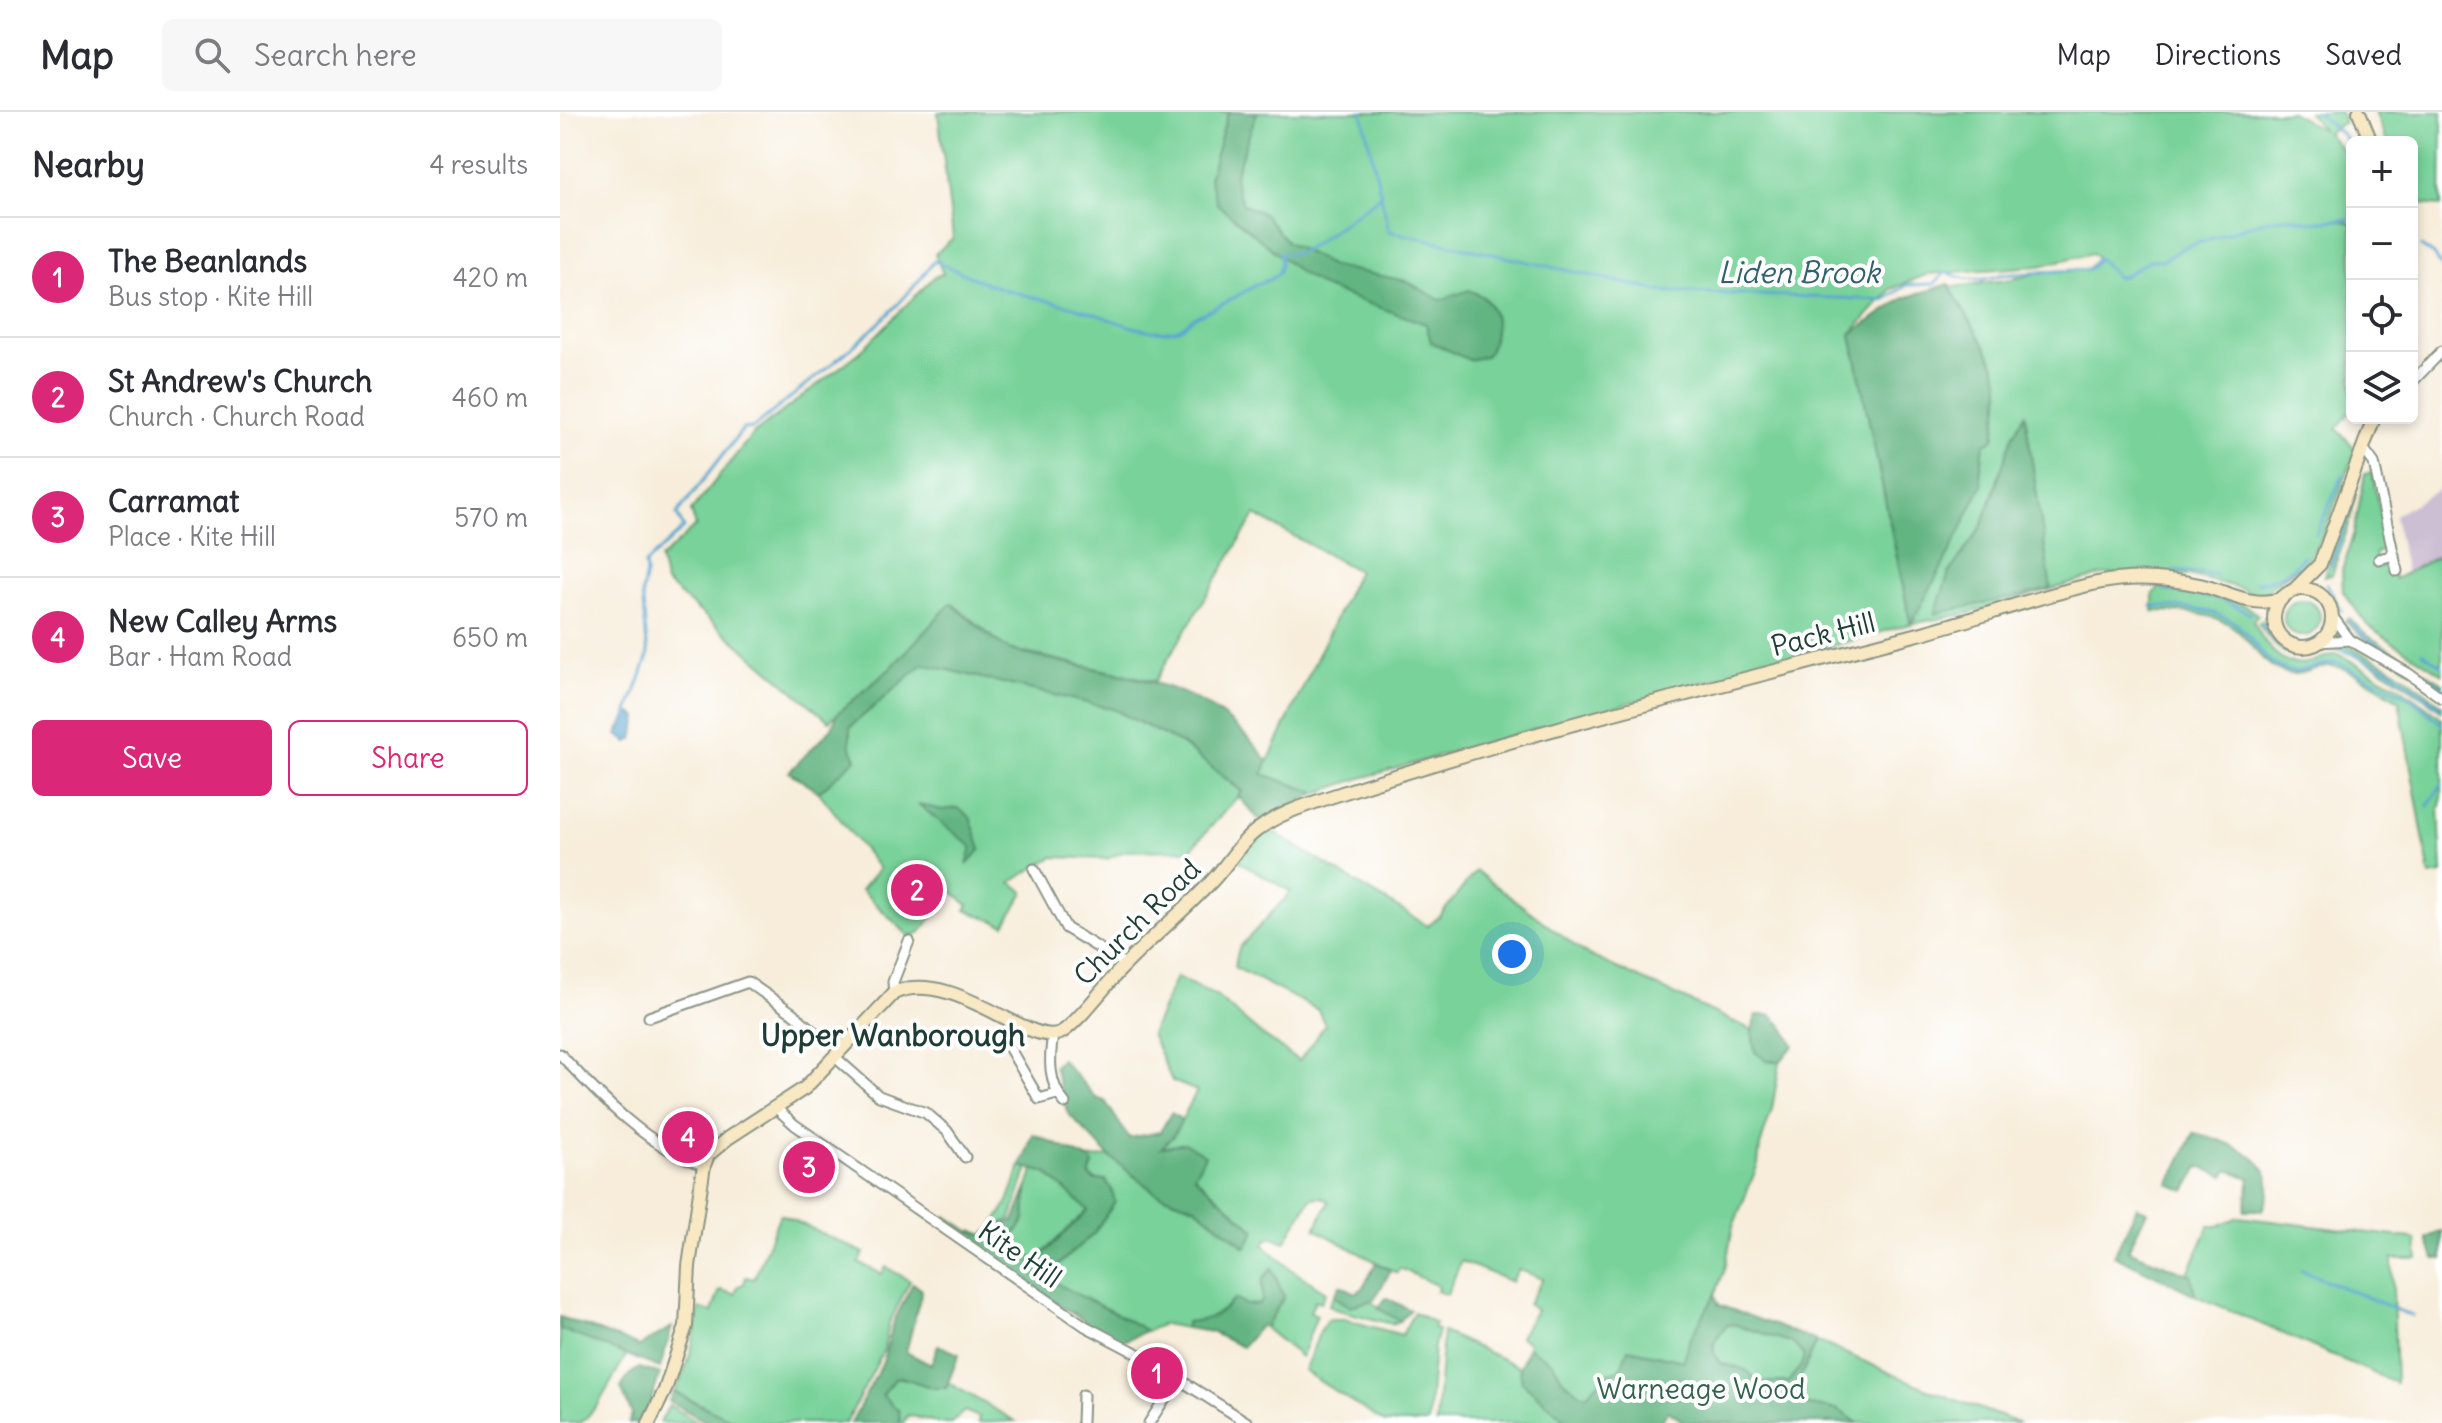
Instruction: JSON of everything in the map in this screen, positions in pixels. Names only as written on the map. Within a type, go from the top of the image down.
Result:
[{"type":"street","points":[[2359,112],[2369,136]]},
{"type":"street","points":[[2418,376],[2442,351]]},
{"type":"street","points":[[2322,596],[2320,564],[2372,424]]},
{"type":"street","points":[[2363,448],[2374,463],[2397,571]]},
{"type":"street","points":[[2379,559],[2394,555]]},
{"type":"street","points":[[2320,564],[2281,599],[2274,614],[2275,627],[2281,637],[2292,645],[2350,640]]},
{"type":"street","name":"Pack Hill","points":[[1406,773],[2096,584],[2138,579],[2182,582],[2254,603],[2281,599]]},
{"type":"street","points":[[2294,590],[2307,589],[2322,596],[2350,640],[2409,674],[2442,698]]},
{"type":"street","name":"Pack Hill","points":[[2254,603],[2275,627]]},
{"type":"street","points":[[2319,642],[2329,631],[2332,616]]},
{"type":"street","name":"Church Road","points":[[1053,1035],[1071,1024],[1125,964],[1209,885],[1259,828],[1306,805],[1406,773]]},
{"type":"street","points":[[1034,869],[1066,928],[1125,964]]},
{"type":"street","points":[[894,993],[893,982],[909,941]]},
{"type":"street","points":[[649,1017],[748,982],[815,1033],[831,1038],[839,1053],[873,1092],[891,1102],[920,1110],[932,1118],[953,1139],[965,1157]]},
{"type":"street","points":[[649,1423],[665,1390],[686,1326],[689,1266],[708,1155],[728,1138],[805,1088],[894,993],[907,987],[935,988],[1039,1033],[1053,1035],[1049,1064],[1057,1094],[1065,1103]]},
{"type":"street","points":[[1006,1042],[1039,1099],[1057,1094]]},
{"type":"street","points":[[560,1054],[587,1084],[650,1136],[704,1165]]},
{"type":"street","name":"Kite Hill","points":[[776,1108],[795,1125],[1085,1326],[1178,1378],[1248,1423]]},
{"type":"street","points":[[1150,1423],[1178,1378]]},
{"type":"street","points":[[1081,1423],[1083,1395]]},
{"type":"shaded area","points":[[2440,489],[2442,554],[2406,575],[2395,515]]},
{"type":"green space","points":[[938,112],[2291,112],[2323,131],[2308,112],[2340,112],[2344,122],[2327,133],[2346,154],[2346,219],[2337,220],[2346,222],[2346,417],[2337,429],[2353,446],[2354,456],[2323,535],[2302,570],[2297,568],[2268,589],[2266,596],[2189,575],[2101,575],[1965,614],[1910,624],[1317,793],[1262,774],[1358,571],[1255,515],[1155,681],[1008,649],[951,603],[891,668],[829,721],[666,583],[660,559],[696,526],[691,511],[752,435],[860,352],[935,276],[943,274],[935,254],[953,238]],"holes":[[[2092,253],[2098,258],[2086,270],[2044,271],[2013,279],[1954,287],[1949,284],[1987,349],[1998,375],[1999,406],[1994,439],[1984,445],[1980,475],[1910,622],[1851,334],[1891,289],[1928,274],[2039,266]],[[2013,436],[2050,589],[1949,573],[1982,526]]]},
{"type":"green space","points":[[1228,112],[1257,112],[1235,175],[1243,204],[1264,214],[1287,242],[1332,266],[1406,281],[1440,300],[1469,290],[1482,297],[1490,306],[1495,321],[1493,343],[1486,356],[1469,360],[1431,342],[1426,324],[1325,288],[1298,271],[1217,204],[1209,179]]},
{"type":"green space","points":[[2375,112],[2442,112],[2441,206],[2418,204],[2418,136],[2385,136]]},
{"type":"green space","points":[[1949,284],[1993,363],[2000,387],[1999,406],[1994,439],[1984,445],[1980,475],[1982,485],[1911,624],[1851,334],[1904,298]]},
{"type":"green space","points":[[2025,414],[2051,589],[1935,614],[1949,573],[1982,526],[2013,436]]},
{"type":"green space","points":[[2372,473],[2387,546],[2375,554],[2378,567],[2389,567],[2395,579],[2442,554],[2442,674],[2368,626],[2343,592],[2342,571],[2354,532],[2365,474]]},
{"type":"green space","points":[[2358,476],[2351,518],[2332,575],[2324,576]]},
{"type":"green space","points":[[2160,586],[2199,590],[2237,602],[2258,615],[2253,621],[2257,629],[2267,645],[2280,657],[2306,663],[2338,654],[2398,686],[2442,718],[2442,797],[2439,809],[2442,874],[2430,876],[2399,700],[2364,678],[2336,666],[2297,674],[2278,670],[2264,660],[2236,629],[2218,619],[2185,612],[2153,611],[2153,595]]},
{"type":"green space","points":[[2302,600],[2315,605],[2320,618],[2315,631],[2302,636],[2289,631],[2284,618],[2289,605]]},
{"type":"green space","points":[[951,603],[1009,649],[1151,682],[1200,701],[1246,735],[1268,761],[1262,774],[1317,793],[1259,820],[1238,796],[1242,791],[1182,744],[1113,709],[923,664],[850,727],[850,746],[856,759],[819,792],[789,772],[832,728],[837,714],[891,668]]},
{"type":"green space","points":[[2349,618],[2364,633],[2442,683],[2442,691],[2371,644],[2345,621]]},
{"type":"green space","points":[[2263,620],[2289,648],[2304,651],[2327,644],[2328,648],[2305,656],[2287,654],[2273,643],[2258,623]]},
{"type":"green space","points":[[2332,644],[2345,645],[2405,676],[2442,705],[2442,711],[2389,674],[2359,657],[2332,648]]},
{"type":"green space","points":[[923,664],[1113,709],[1182,744],[1242,792],[1190,850],[1125,851],[1107,859],[1053,857],[1011,882],[1024,892],[1005,925],[965,910],[968,905],[951,891],[920,933],[910,937],[861,890],[879,869],[818,791],[850,746],[850,727]]},
{"type":"green space","points":[[918,804],[941,810],[958,808],[970,817],[981,849],[967,865],[972,847]]},
{"type":"green space","points":[[1268,829],[1428,926],[1440,916],[1476,871],[1586,954],[1752,1030],[1755,1052],[1766,1060],[1780,1062],[1758,1164],[1733,1227],[1725,1269],[1715,1295],[1689,1341],[1684,1361],[1609,1374],[1585,1396],[1564,1382],[1553,1363],[1528,1347],[1529,1342],[1520,1337],[1536,1310],[1528,1304],[1543,1279],[1518,1269],[1512,1282],[1461,1261],[1447,1295],[1437,1291],[1438,1286],[1400,1268],[1397,1273],[1315,1229],[1329,1202],[1322,1197],[1311,1198],[1285,1242],[1272,1237],[1264,1245],[1292,1270],[1326,1292],[1321,1302],[1315,1300],[1310,1312],[1317,1315],[1301,1357],[1265,1328],[1283,1297],[1262,1284],[1262,1301],[1259,1305],[1246,1305],[1235,1299],[1214,1316],[1186,1322],[1186,1328],[1164,1324],[1146,1331],[1055,1283],[1053,1273],[1058,1265],[1093,1234],[1115,1202],[1099,1181],[1089,1176],[1093,1164],[1089,1159],[1109,1156],[1156,1193],[1195,1207],[1245,1247],[1255,1230],[1194,1176],[1205,1155],[1160,1149],[1173,1136],[1197,1091],[1172,1081],[1151,1034],[1176,977],[1216,996],[1299,1061],[1325,1025],[1318,1010],[1234,967],[1239,948],[1291,892],[1238,861]]},
{"type":"green space","points":[[1756,1015],[1771,1015],[1782,1025],[1794,1045],[1780,1062],[1766,1060],[1755,1052],[1752,1030]]},
{"type":"green space","points":[[1061,1059],[1096,1098],[1105,1101],[1129,1138],[1160,1132],[1171,1113],[1182,1120],[1161,1148],[1185,1143],[1205,1155],[1194,1176],[1255,1230],[1246,1247],[1195,1207],[1156,1193],[1109,1156],[1067,1112],[1054,1066]]},
{"type":"green space","points":[[2194,1133],[2231,1145],[2255,1159],[2268,1179],[2268,1198],[2263,1210],[2245,1210],[2250,1178],[2228,1170],[2225,1176],[2199,1167],[2185,1191],[2169,1184]]},
{"type":"green space","points":[[1033,1134],[1089,1159],[1093,1164],[1089,1176],[1094,1180],[1105,1180],[1115,1202],[1093,1234],[1058,1265],[1053,1273],[1055,1282],[1146,1331],[1121,1342],[1052,1300],[942,1222],[946,1216],[971,1232],[973,1230],[983,1235],[1014,1221],[1027,1189],[1025,1220],[1010,1241],[1035,1260],[1042,1256],[1088,1210],[1046,1173],[1021,1166]]},
{"type":"green space","points":[[1021,1166],[1028,1168],[1011,1219],[991,1229],[1007,1204]]},
{"type":"green space","points":[[1034,1169],[1046,1173],[1088,1210],[1035,1260],[1010,1241],[1025,1220],[1027,1189]]},
{"type":"green space","points":[[2137,1207],[2147,1211],[2128,1250],[2191,1275],[2195,1295],[2114,1255]]},
{"type":"green space","points":[[780,1214],[864,1253],[859,1263],[882,1274],[886,1267],[910,1281],[889,1323],[884,1350],[846,1423],[738,1423],[674,1392],[688,1363],[699,1308],[712,1312],[720,1290],[735,1294],[746,1277],[754,1279]]},
{"type":"green space","points":[[2238,1217],[2416,1241],[2418,1259],[2392,1259],[2396,1383],[2195,1295],[2188,1273],[2209,1226],[2218,1226]]},
{"type":"green space","points":[[2442,1231],[2442,1259],[2434,1259],[2427,1238]]},
{"type":"green space","points":[[1376,1263],[1391,1270],[1374,1300],[1349,1306],[1334,1296],[1340,1285],[1356,1293],[1363,1288]]},
{"type":"green space","points":[[1272,1268],[1284,1297],[1265,1328],[1261,1325],[1242,1347],[1211,1332],[1186,1328],[1186,1322],[1213,1316],[1235,1299],[1246,1305],[1259,1304],[1262,1301],[1263,1279]]},
{"type":"green space","points":[[913,1283],[922,1290],[906,1352],[931,1365],[938,1345],[959,1354],[946,1388],[933,1388],[896,1378],[882,1395],[899,1411],[900,1423],[851,1423],[883,1362],[894,1321]]},
{"type":"green space","name":"Warneage Wood","points":[[1715,1295],[1719,1305],[1817,1341],[1793,1393],[1804,1404],[1838,1410],[1858,1423],[1685,1423],[1668,1411],[1660,1423],[1569,1423],[1522,1382],[1520,1367],[1528,1347],[1553,1363],[1564,1382],[1585,1396],[1609,1373],[1620,1370],[1628,1349],[1684,1361],[1689,1341]],"holes":[[[1733,1324],[1793,1343],[1804,1356],[1801,1366],[1788,1382],[1755,1379],[1746,1370],[1720,1363],[1713,1348],[1727,1325]]]},
{"type":"green space","points":[[1334,1296],[1349,1306],[1370,1301],[1400,1321],[1392,1324],[1335,1309],[1329,1305]]},
{"type":"green space","points":[[1386,1298],[1410,1310],[1400,1321],[1378,1308]]},
{"type":"green space","points":[[1414,1312],[1435,1323],[1433,1328],[1438,1330],[1428,1423],[1385,1423],[1304,1371],[1328,1319],[1344,1319],[1402,1335]]},
{"type":"green space","points":[[560,1317],[639,1346],[672,1327],[660,1368],[560,1329]]},
{"type":"green space","points":[[1733,1324],[1793,1343],[1804,1356],[1801,1366],[1788,1382],[1764,1382],[1755,1379],[1746,1370],[1720,1363],[1714,1353],[1714,1343],[1727,1325]]},
{"type":"green space","points":[[560,1329],[627,1354],[598,1405],[581,1423],[560,1423]]},
{"type":"green space","points":[[1443,1332],[1520,1367],[1522,1382],[1569,1423],[1436,1423]]},
{"type":"green space","points":[[1817,1341],[1932,1391],[2019,1423],[1858,1423],[1838,1410],[1804,1404],[1793,1393]]},
{"type":"green space","points":[[639,1368],[660,1374],[649,1406],[637,1423],[629,1423],[632,1414],[621,1388],[629,1375]]},
{"type":"green space","points":[[896,1377],[946,1388],[949,1383],[1015,1421],[978,1423],[979,1417],[964,1411],[952,1423],[908,1415],[900,1423],[899,1411],[882,1395]]},
{"type":"green space","points":[[674,1392],[738,1423],[708,1423],[669,1401]]},
{"type":"green space","points":[[669,1405],[699,1423],[660,1423]]},
{"type":"water","points":[[632,713],[638,718],[633,739],[628,742],[617,735],[627,715]]},
{"type":"waterway","name":"Liden Brook","points":[[1362,112],[1389,231],[1660,291],[1884,300],[1907,285],[1934,284],[1946,272],[1966,278],[1987,279],[2000,275],[2089,269],[2099,258],[2117,277],[2150,260],[2164,260],[2182,248],[2264,221],[2291,217],[2310,222],[2346,219]]},
{"type":"waterway","name":"Liden Brook","points":[[2316,112],[2344,136],[2346,142]]},
{"type":"waterway","points":[[627,715],[648,656],[642,593],[645,564],[684,528],[677,514],[743,429],[753,428],[849,350],[895,308],[934,261],[997,287],[1127,325],[1151,331],[1175,330],[1273,278],[1280,270],[1280,253],[1296,254],[1314,244],[1381,196]]},
{"type":"waterway","name":"Liden Brook","points":[[2421,246],[2434,255],[2442,267]]},
{"type":"waterway","points":[[2316,534],[2343,475]]},
{"type":"waterway","points":[[2331,565],[2346,521]]},
{"type":"waterway","points":[[2256,582],[2283,574],[2304,555]]},
{"type":"waterway","points":[[2175,570],[2215,575]]},
{"type":"waterway","points":[[2327,584],[2342,611]]},
{"type":"waterway","points":[[2165,590],[2224,600],[2250,614]]},
{"type":"waterway","points":[[2152,606],[2196,609],[2227,618],[2264,656],[2286,670],[2300,671],[2339,663],[2409,697],[2442,724]]},
{"type":"waterway","points":[[2348,621],[2367,638],[2442,687]]},
{"type":"waterway","points":[[2262,624],[2276,642],[2288,651],[2304,653],[2326,646]]},
{"type":"waterway","points":[[2334,646],[2388,669],[2442,708]]},
{"type":"waterway","points":[[2422,652],[2442,666]]},
{"type":"waterway","points":[[2428,806],[2442,784]]},
{"type":"waterway","points":[[2301,1270],[2412,1316]]},
{"type":"place","name":"St Andrew's Church","points":[[917,890]]},
{"type":"place","name":"New Calley Arms","points":[[688,1137]]},
{"type":"place","name":"Carramat","points":[[809,1167]]},
{"type":"place","name":"The Beanlands","points":[[1157,1373]]},
{"type":"district","name":"Upper Wanborough","points":[[893,1036]]}]
